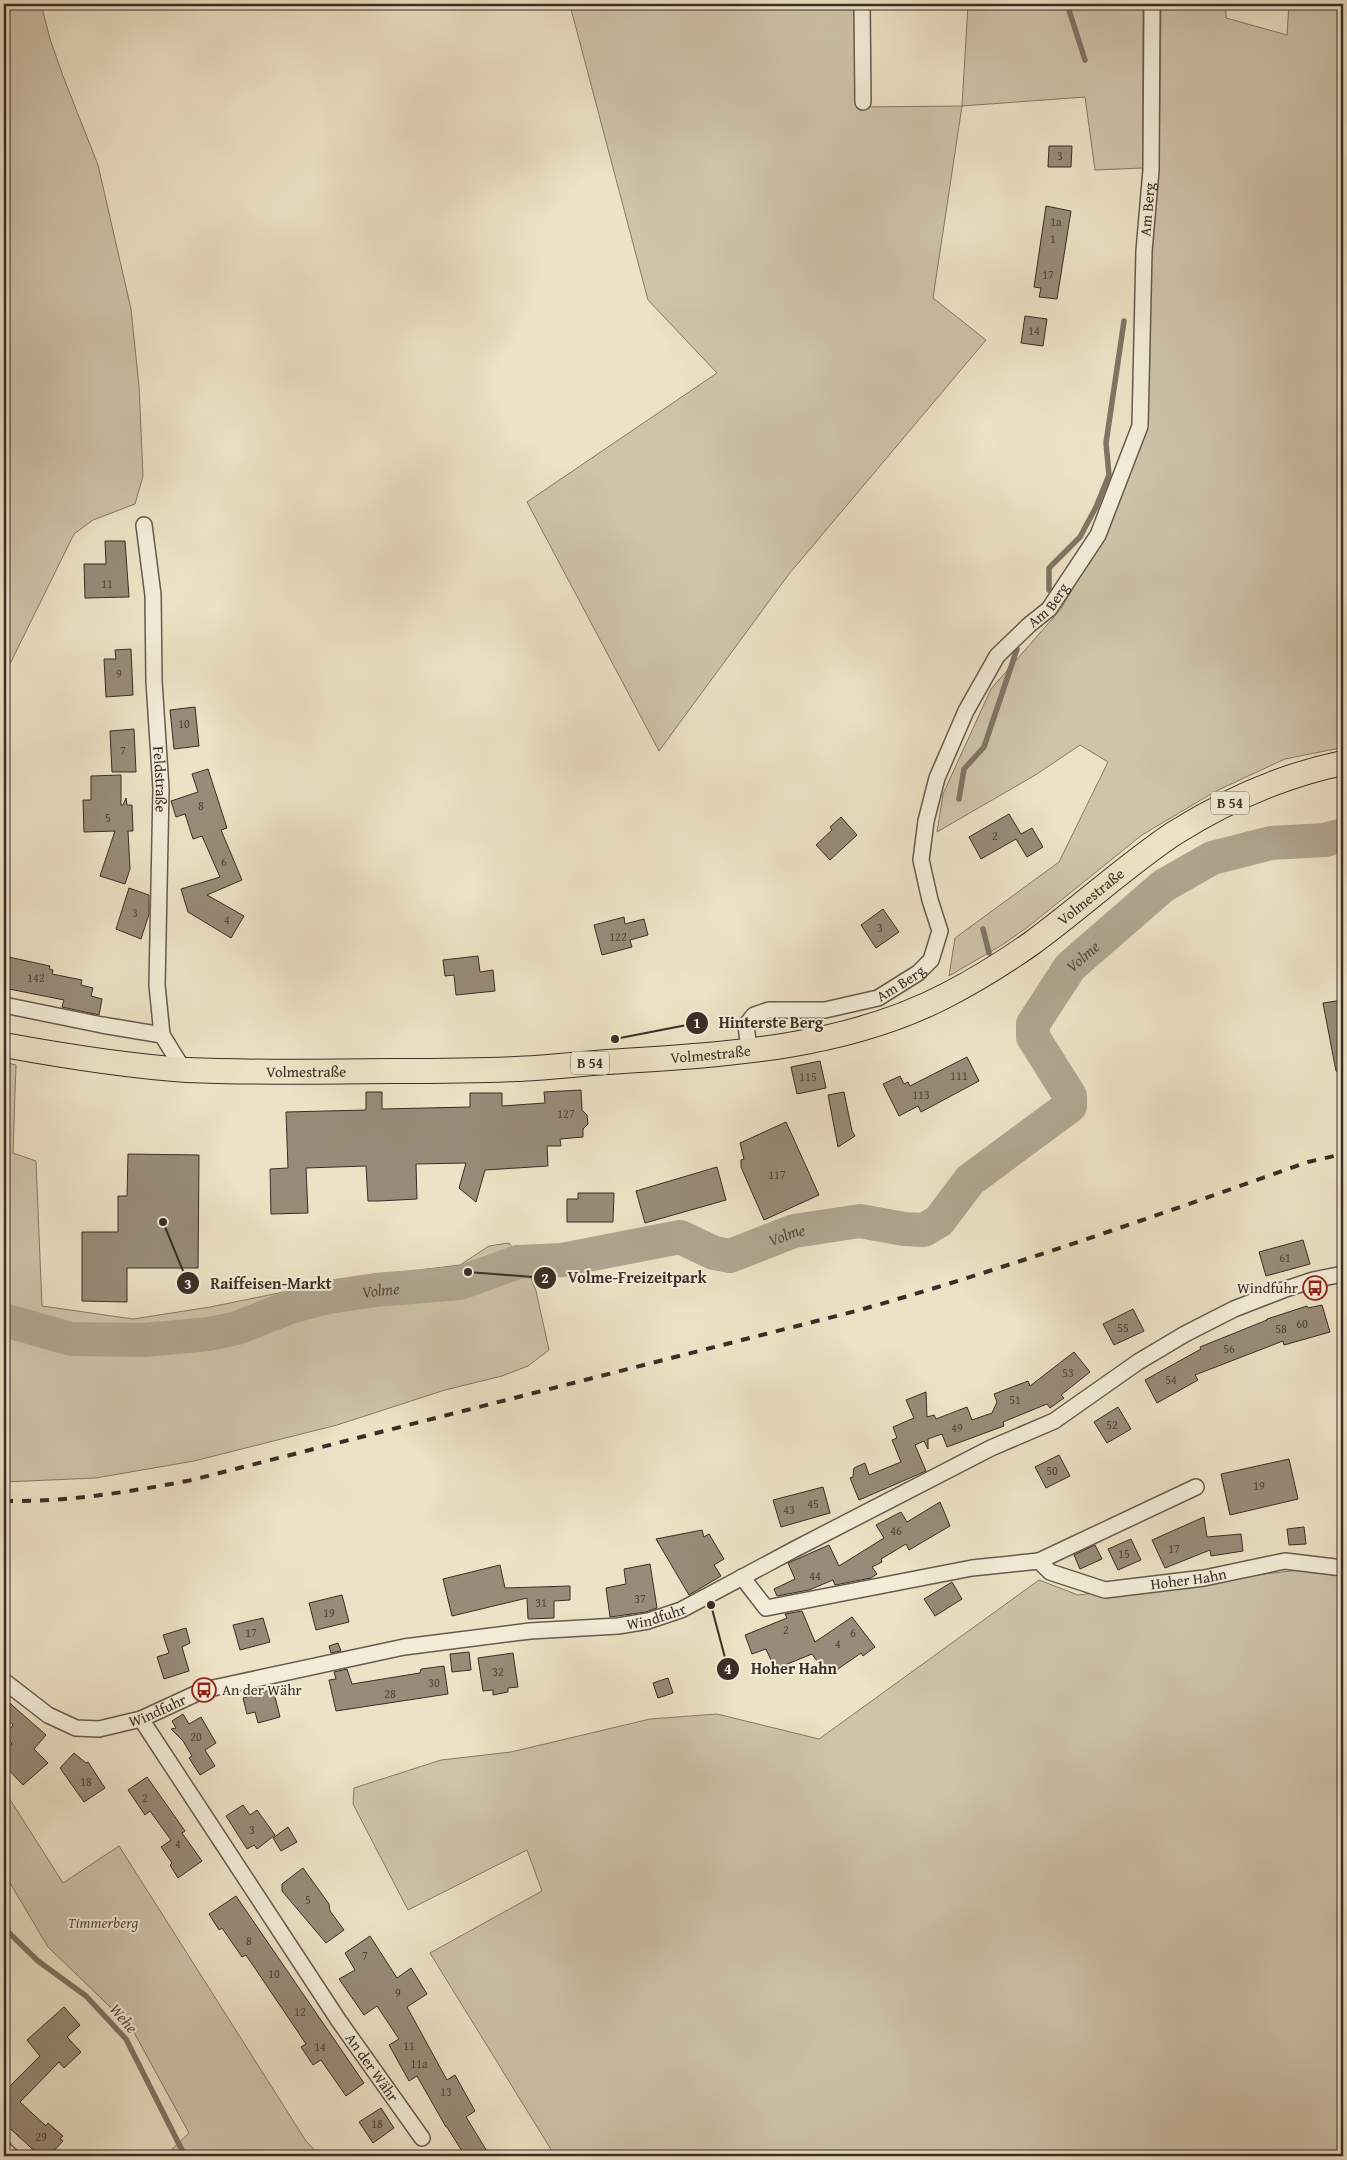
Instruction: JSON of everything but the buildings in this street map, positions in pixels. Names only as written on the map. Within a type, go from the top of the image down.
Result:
[{"type":"main road","name":"Volmestraße","points":[[4,1045],[100,1060],[183,1069],[244,1072],[516,1069],[750,1050],[838,1036],[910,1013],[980,977],[1032,943],[1128,867],[1198,820],[1254,791],[1343,763]]},
{"type":"street","points":[[862,4],[863,102]]},
{"type":"street","name":"Am Berg","points":[[750,1050],[746,1025],[754,1015],[769,1010],[825,1010],[878,998],[918,973],[931,960],[940,931],[930,900],[921,860],[926,821],[937,778],[966,711],[997,656],[1029,625],[1049,609],[1098,535],[1140,426],[1144,251],[1151,170],[1152,4]]},
{"type":"street","name":"Feldstraße","points":[[144,525],[153,595],[154,681],[161,789],[157,985],[162,1035]]},
{"type":"street","points":[[4,1005],[162,1035],[183,1069]]},
{"type":"street","name":"Windfuhr","points":[[4,1680],[48,1715],[76,1728],[99,1728],[141,1719],[204,1690],[404,1646],[530,1631],[618,1626],[648,1621],[681,1610],[991,1448],[1054,1421],[1138,1362],[1185,1334],[1234,1309],[1313,1280],[1343,1274]]},
{"type":"street","points":[[742,1577],[766,1608],[972,1568],[1039,1561],[1196,1487]]},
{"type":"street","name":"Hoher Hahn","points":[[1039,1561],[1050,1572],[1106,1590],[1204,1578],[1285,1561],[1343,1568]]},
{"type":"street","name":"An der Währ","points":[[141,1719],[339,2021],[422,2138]]},
{"type":"street","points":[[4,2149],[11,2156]]},
{"type":"green space","points":[[4,4],[41,4],[50,39],[63,76],[98,165],[131,309],[139,386],[143,476],[135,504],[93,520],[74,534],[4,676]]},
{"type":"green space","points":[[567,4],[857,4],[860,107],[962,106],[933,298],[986,340],[789,574],[659,751],[527,502],[717,373],[648,300],[571,9]]},
{"type":"green space","points":[[968,4],[1143,4],[1143,168],[1095,170],[1085,97],[962,106]]},
{"type":"green space","points":[[1161,4],[1226,4],[1226,18],[1287,35],[1289,4],[1343,4],[1343,744],[1340,748],[1285,759],[1216,791],[1142,835],[1029,926],[1002,945],[949,976],[955,938],[1059,862],[1108,762],[1080,745],[1037,774],[937,832],[943,794],[991,689],[1060,610],[1103,538],[1147,424],[1152,248],[1159,167]]},
{"type":"green space","points":[[4,1062],[16,1065],[13,1153],[36,1161],[42,1306],[133,1319],[210,1307],[353,1278],[460,1265],[489,1246],[509,1243],[526,1265],[536,1291],[549,1350],[528,1366],[502,1376],[445,1390],[337,1425],[194,1461],[96,1478],[4,1482]]},
{"type":"green space","points":[[1300,1570],[1343,1575],[1343,2156],[555,2156],[430,1953],[542,1891],[527,1850],[408,1910],[353,1804],[354,1788],[441,1760],[511,1752],[650,1719],[717,1714],[819,1739],[1039,1580],[1078,1595]]},
{"type":"green space","name":"Timmerberg","points":[[4,1790],[63,1883],[119,1846],[306,2141],[320,2156],[165,2156],[189,2133],[131,2027],[48,1947],[4,1873]]},
{"type":"waterway","points":[[1069,4],[1069,10],[1085,60]]},
{"type":"waterway","points":[[1049,590],[1049,568],[1080,537],[1096,507],[1109,475],[1106,443],[1124,321]]},
{"type":"waterway","points":[[959,799],[964,769],[984,747],[1017,649]]},
{"type":"waterway","name":"Volme","points":[[4,1320],[71,1339],[144,1340],[209,1334],[237,1328],[293,1306],[328,1297],[376,1290],[460,1283],[518,1262],[562,1260],[680,1237],[714,1253],[730,1256],[794,1231],[860,1221],[904,1229],[924,1230],[939,1221],[970,1180],[1070,1106],[1070,1096],[1033,1037],[1033,1024],[1070,967],[1163,886],[1212,858],[1271,843],[1325,840],[1343,835]]},
{"type":"waterway","points":[[983,929],[989,953]]},
{"type":"waterway","name":"Wehe","points":[[4,1928],[38,1961],[86,1996],[126,2039],[185,2156]]},
{"type":"railway","points":[[4,1501],[52,1500],[98,1495],[192,1480],[856,1311],[1027,1259],[1308,1162],[1343,1154]]},
{"type":"place","name":"Hinterste Berg","points":[[615,1039]]},
{"type":"place","name":"Raiffeisen-Markt","points":[[163,1222]]},
{"type":"place","name":"Volme-Freizeitpark","points":[[468,1272]]},
{"type":"place","name":"Windfuhr","points":[[1315,1288]]},
{"type":"place","name":"Hoher Hahn","points":[[711,1605]]},
{"type":"place","name":"An der Währ","points":[[204,1690]]}]
